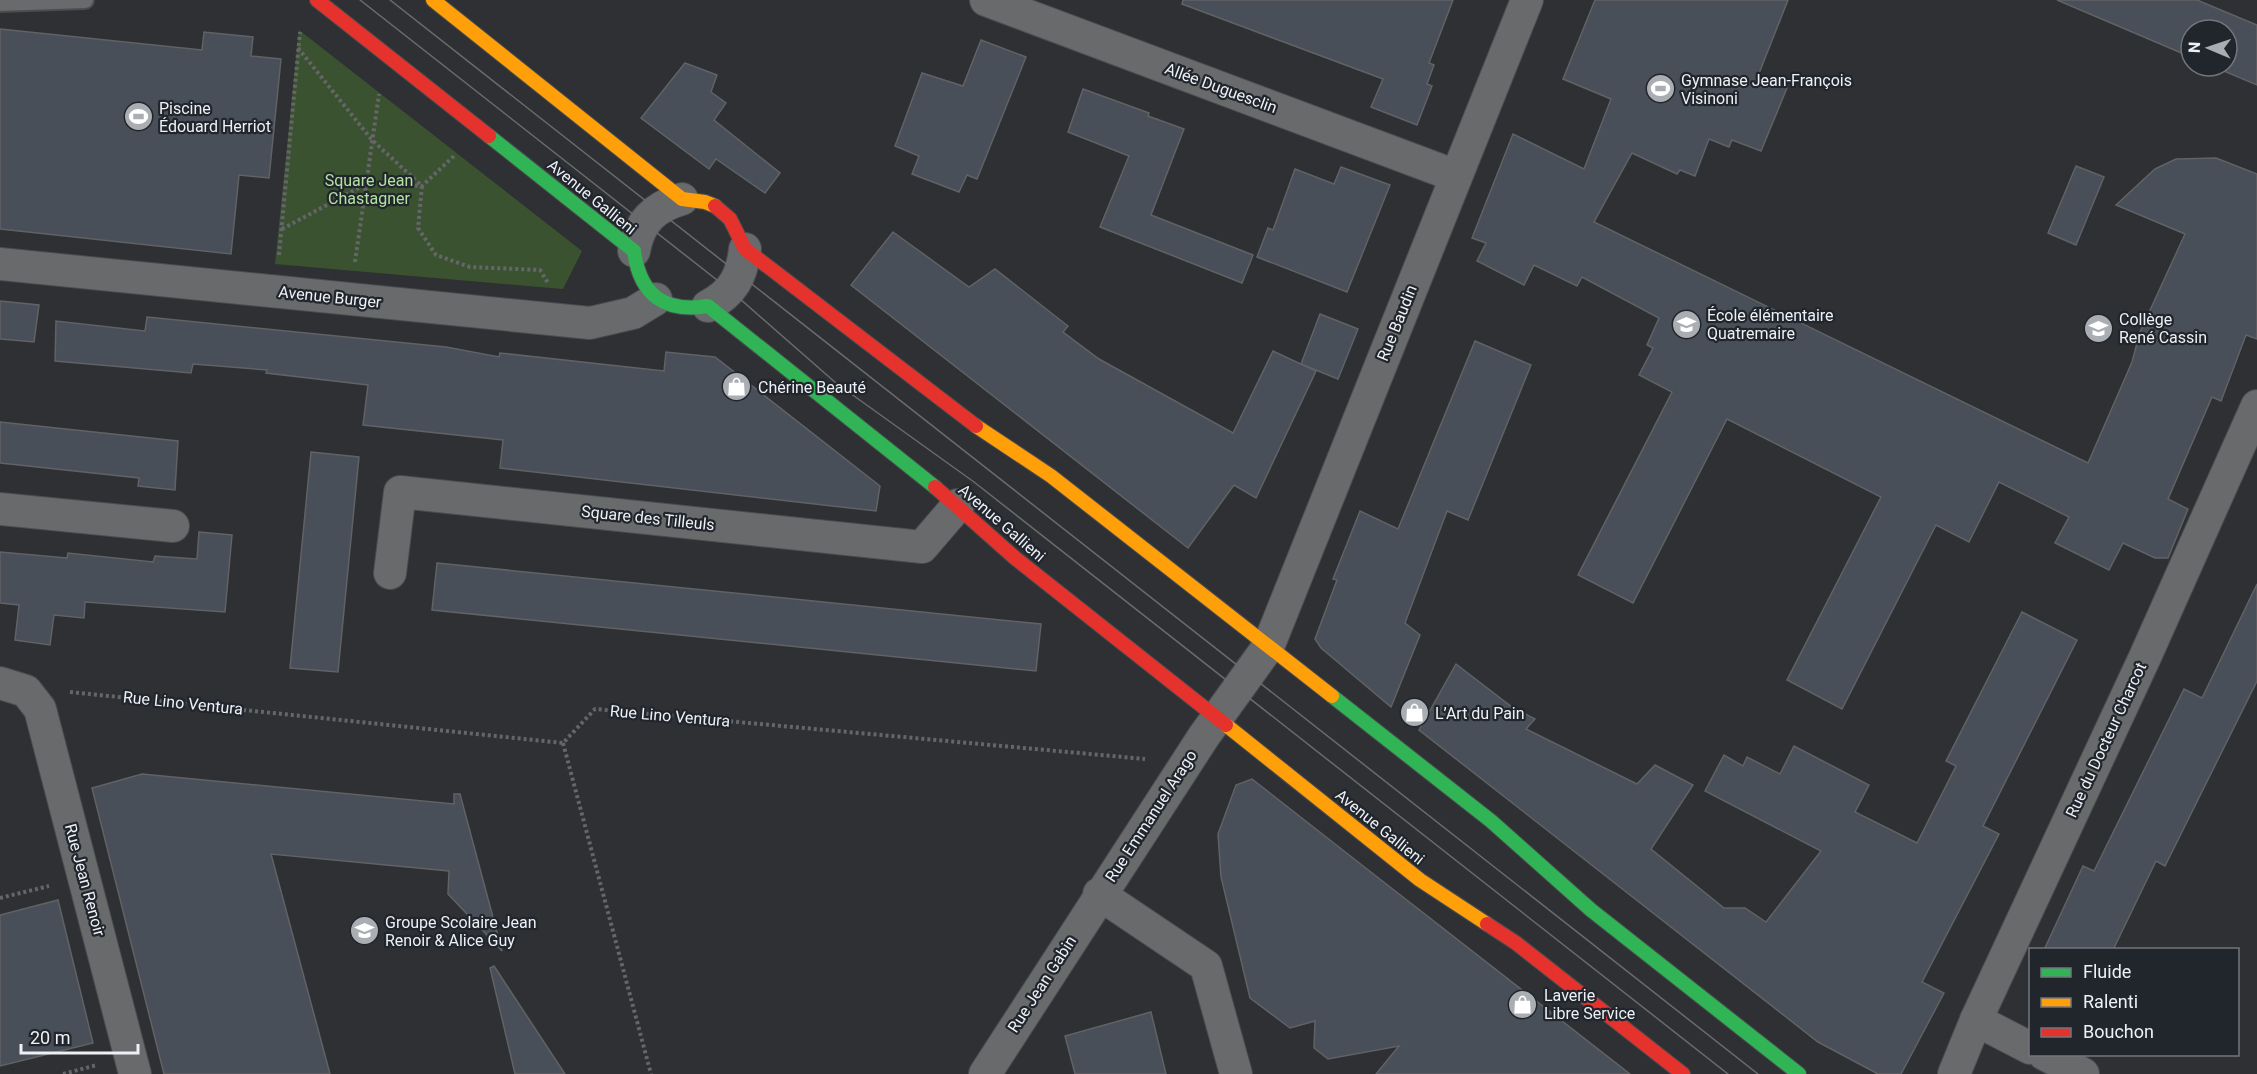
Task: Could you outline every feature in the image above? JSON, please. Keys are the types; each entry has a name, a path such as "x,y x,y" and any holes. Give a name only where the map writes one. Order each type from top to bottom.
{"street":[{"name":"Avenue Gallieni","path":"318,0 634,251 640,279 656,299"},
{"path":"433,0 682,199"},
{"name":"Allée Duguesclin","path":"986,0 1456,176"},
{"name":"Rue Baudin","path":"1217,718 1268,647 1527,0"},
{"path":"634,251 643,223 656,209 682,199 704,200 724,211 740,232 745,249 740,277 731,291 708,306 693,310 678,309 656,299"},
{"path":"745,249 992,437 1051,476 1491,821 1591,910 1799,1074"},
{"name":"Avenue Burger","path":"0,264 590,323 633,313 656,299"},
{"name":"Avenue Gallieni","path":"708,306 958,505 1015,558 1420,880 1516,943 1683,1074"},
{"name":"Rue du Docteur Charcot","path":"1954,1074 1976,1020 2145,657 2257,408"},
{"name":"Square des Tilleuls","path":"390,573 400,492 922,547 958,505"},
{"path":"0,509 173,526"},
{"name":"Rue Jean Renoir","path":"13,687 40,709 135,1074"},
{"name":"Rue Emmanuel Arago","path":"1217,718 1099,894 1206,966 1236,1074"},
{"name":"Rue Jean Gabin","path":"985,1074 1099,894"},
{"path":"1976,1020 2029,1047"},
{"path":"2048,1056 2083,1074"}],"lane":[{"path":"0,3 85,0"}],"path":[{"path":"275,291 300,29"},
{"path":"298,48 372,140 422,186"},
{"path":"350,299 384,53"},
{"path":"482,130 422,186 418,228 436,255 470,267 540,270 573,321"},
{"path":"281,229 366,184 422,186"},
{"name":"Rue Lino Ventura","path":"63,691 563,743 595,710 1149,759"},
{"path":"563,743 651,1074"},
{"path":"0,898 84,876"}],"green space":[{"name":"Square Jean Chastagner","path":"299,30 582,251 563,289 275,264"}],"building":[{"path":"1183,0 1453,0 1429,63 1434,65 1427,84 1432,86 1417,125 1371,107 1383,79 1182,4"},
{"path":"1595,0 1788,0 1758,76 1787,88 1761,151 1732,140 1729,147 1709,139 1695,176 1680,170 1677,174 1632,153 1594,222 2088,463 2132,362 2140,332 2185,234 2116,205 2155,169 2176,159 2216,158 2257,174 2257,339 2246,335 2221,401 2212,397 2168,499 2188,509 2168,558 2155,558 2123,543 2109,570 2055,543 2069,517 1999,482 1969,542 1936,525 1842,709 1787,680 1881,497 1727,419 1633,603 1578,575 1672,392 1639,375 1653,348 1647,345 1659,318 1582,277 1577,286 1534,265 1524,285 1477,261 1486,243 1472,238 1513,134 1584,169 1611,99 1563,79"},
{"path":"2057,0 2197,0 2257,25 2257,85 2239,77 2239,18 2179,18 2179,52"},
{"name":"Piscine Édouard Herriot","path":"0,29 202,50 204,32 253,37 251,56 281,59 269,178 239,175 231,254 0,229"},
{"path":"981,40 1026,57 977,179 967,175 959,192 912,174 919,156 895,146 922,73 963,86"},
{"path":"685,63 717,75 711,92 726,103 714,120 780,173 765,193 716,159 709,169 641,118"},
{"path":"1083,89 1149,113 1148,116 1184,129 1151,215 1253,255 1242,283 1100,227 1129,156 1068,132"},
{"path":"2076,166 2104,177 2076,245 2048,233"},
{"path":"1341,167 1390,185 1347,292 1257,257 1268,228 1273,230 1295,169 1334,184"},
{"path":"893,232 969,287 995,269 1068,326 1063,332 1099,359 1233,433 1273,351 1316,371 1256,498 1234,485 1188,548 851,285"},
{"path":"0,301 39,305 34,342 0,339"},
{"path":"1320,314 1358,329 1338,379 1301,364"},
{"path":"147,317 446,347 499,357 500,353 664,371 666,352 715,357 880,486 876,511 500,468 503,440 363,425 368,385 266,373 267,370 193,364 191,373 55,361 56,321 145,331"},
{"path":"1475,341 1531,365 1468,520 1447,511 1405,623 1420,635 1391,707 1321,648 1315,639 1337,580 1333,579 1360,511 1398,529"},
{"path":"0,422 178,441 175,490 138,486 139,478 0,463"},
{"path":"311,452 359,457 338,672 290,668"},
{"path":"199,532 232,535 225,612 85,602 84,618 54,615 50,645 15,640 19,605 0,603 0,552 67,558 68,553 153,562 155,556 197,559"},
{"path":"437,563 1041,624 1036,671 432,610"},
{"path":"2257,584 2257,681 2165,866 2156,861 2114,948 2045,948 2083,866 2094,871 2184,689 2202,698"},
{"path":"2022,612 2077,640 1983,826 1999,834 1922,982 1944,993 1901,1074 1878,1074 1818,1042 1419,730 1456,664 1512,707 1535,719 1526,729 1637,784 1655,765 1693,785 1651,849 1724,908 1745,908 1766,922 1821,851 1705,791 1724,755 1743,766 1747,757 1780,774 1794,746 1869,785 1855,812 1917,843 1956,766 1946,761"},
{"path":"142,774 454,804 454,794 460,794 502,951 448,894 449,871 271,854 330,1074 164,1074 92,788"},
{"path":"1252,779 1630,1074 1376,1074 1399,1046 1328,1059 1314,1048 1315,1021 1290,1028 1250,998 1221,877 1218,834 1236,785"},
{"path":"58,900 93,1043 0,1066 0,915"},
{"path":"494,966 565,1074 515,1074 490,968"},
{"path":"1151,1012 1166,1074 1075,1074 1065,1036"}],"tram line":[{"path":"360,0 731,291 836,383 974,482 1728,1074"},
{"path":"390,0 1758,1074"}],"traffic: fast":[{"path":"489,136 634,251 642,279 648,290 657,298 679,307 708,306 935,487"},
{"path":"1332,696 1491,821 1591,910 1799,1074"}],"traffic: slow":[{"path":"433,0 682,199 705,202 715,206"},
{"path":"976,426 1051,476 1332,696"},
{"path":"1226,725 1420,880 1487,924"}],"traffic: jam":[{"path":"317,0 489,136"},
{"path":"715,206 730,219 745,249 976,426"},
{"path":"935,487 1015,558 1226,725"},
{"path":"1487,924 1516,943 1683,1074"}],"place":[{"name":"Gymnase Jean-François Visinoni","path":"1660,89"},
{"name":"Piscine Édouard Herriot","path":"138,117"},
{"name":"École élémentaire Quatremaire","path":"1686,324"},
{"name":"Collège René Cassin","path":"2098,328"},
{"name":"Chérine Beauté","path":"737,387"},
{"name":"L’Art du Pain","path":"1414,713"},
{"name":"Groupe Scolaire Jean Renoir & Alice Guy","path":"364,931"},
{"name":"Laverie Libre Service","path":"1523,1004"}]}
